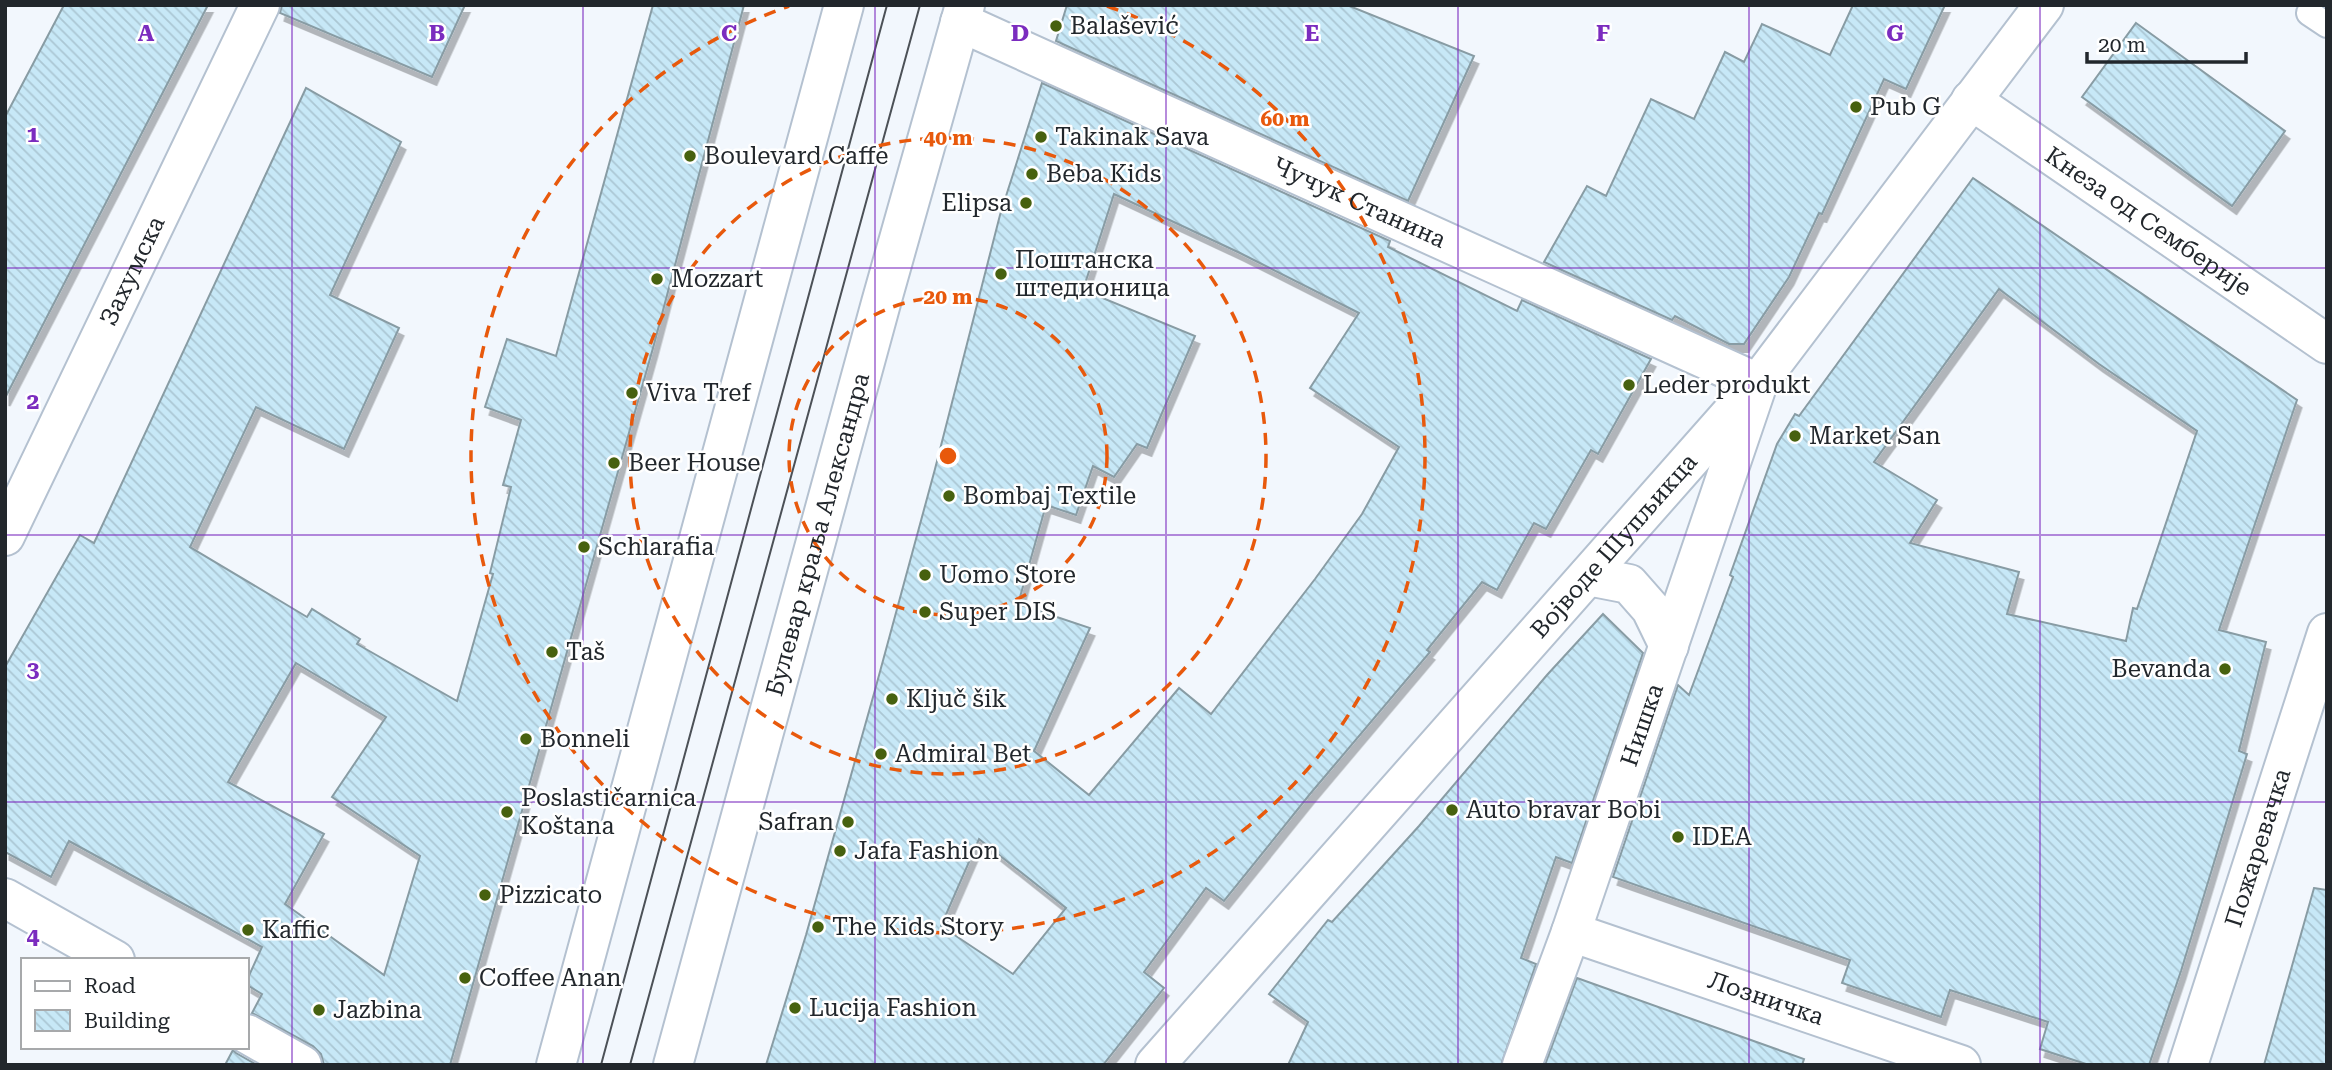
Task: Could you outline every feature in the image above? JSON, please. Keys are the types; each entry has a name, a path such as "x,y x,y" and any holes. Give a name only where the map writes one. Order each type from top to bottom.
{"street":[{"name":"Захумска","path":"5,536 260,5"},
{"path":"556,1065 844,5"},
{"name":"Војводе Шупљикца","path":"1155,1065 1758,383 2045,5"},
{"name":"Чучук Станина","path":"963,14 1758,383"},
{"name":"Булевар краља Александра","path":"673,1065 881,303 963,14"},
{"name":"Кнеза од Семберије","path":"1971,100 2327,344"},
{"name":"Нишка","path":"1522,1065 1571,932 1758,383"},
{"path":"1588,576 1629,584 1651,609 1669,646"},
{"name":"Пожаревачка","path":"2188,1065 2327,633"},
{"path":"5,898 111,958"},
{"name":"Лозничка","path":"1571,932 1961,1065"},
{"path":"248,1035 302,1065"}],"building":[{"path":"64,5 208,5 5,398 5,117"},
{"path":"282,5 465,5 432,77 280,13"},
{"path":"653,5 744,5 653,348 450,1065 324,1065 321,1054 313,1046 252,1013 262,994 248,986 248,978 262,947 69,841 51,877 5,852 5,667 80,535 94,543 306,88 401,142 330,295 399,328 344,449 256,407 190,547 307,617 312,609 360,639 357,644 457,701 493,574 490,573 511,487 503,485 521,420 485,407 507,339 556,356","holes":["296,663 386,717 332,797 420,856 384,975 285,904 324,834 228,782"]},
{"path":"1067,5 1347,5 1474,56 1408,201 1056,41"},
{"path":"1853,5 1945,5 1906,89 1884,79 1822,214 1819,213 1789,277 1744,344 1729,344 1675,316 1672,320 1544,262 1587,186 1606,196 1651,99 1694,119 1725,52 1744,62 1762,24 1830,55"},
{"path":"2136,23 2285,131 2232,206 2082,97"},
{"path":"1042,83 1390,241 1388,247 1517,311 1522,300 1651,359 1598,454 1591,450 1546,529 1534,523 1497,590 1482,582 1427,650 1430,652 1224,901 1206,888 1144,972 1164,988 1103,1065 766,1065 806,935 875,690 1000,215","holes":["1114,194 1359,313 1310,388 1399,447 1362,514 1211,714 1179,688 1089,795 1034,751 1090,628 1018,604 1046,505 1076,515 1093,466 1114,477 1137,444 1147,448 1195,336 1083,290","979,839 1066,908 1013,974 941,926"]},
{"path":"1973,178 2297,400 2219,630 2266,642 2239,751 2247,754 2181,971 2149,1065 2089,1065 2040,1049 2048,1022 1950,990 1941,1017 1842,983 1850,960 1613,877 1678,685 1689,695 1733,577 1730,575 1777,444 1795,414 1799,416","holes":["1999,289 2099,364 2197,431 2137,609 2133,608 2126,641 2007,614 2019,572 1910,543 1937,500 1874,462"]},
{"path":"1603,614 1643,653 1572,863 1556,857 1521,958 1536,964 1501,1065 1288,1065 1308,1022 1269,994 1328,920 1332,922 1419,826 1547,675"},
{"path":"2314,888 2327,890 2327,1065 2264,1065"},
{"path":"1577,978 1804,1059 1802,1065 1545,1065"},
{"path":"233,1050 236,1053 257,1065 225,1065"}],"tram line":[{"path":"601,1065 887,5"},
{"path":"630,1065 920,5"}],"place":[{"name":"Balašević","path":"1056,26"},
{"name":"Pub G","path":"1856,107"},
{"name":"Takinak Sava","path":"1041,137"},
{"name":"Boulevard Caffe","path":"690,156"},
{"name":"Beba Kids","path":"1032,174"},
{"name":"Elipsa","path":"1026,203"},
{"name":"Поштанска штедионица","path":"1001,274"},
{"name":"Mozzart","path":"657,279"},
{"name":"Leder produkt","path":"1629,385"},
{"name":"Viva Tref","path":"632,393"},
{"name":"Market San","path":"1795,436"},
{"name":"Beer House","path":"614,463"},
{"name":"Bombaj Textile","path":"949,496"},
{"name":"Schlarafia","path":"584,547"},
{"name":"Uomo Store","path":"925,575"},
{"name":"Super DIS","path":"925,612"},
{"name":"Taš","path":"552,652"},
{"name":"Bevanda","path":"2225,669"},
{"name":"Ključ šik","path":"892,699"},
{"name":"Bonneli","path":"526,739"},
{"name":"Admiral Bet","path":"881,754"},
{"name":"Auto bravar Bobi","path":"1452,810"},
{"name":"Poslastičarnica Koštana","path":"507,812"},
{"name":"Safran","path":"848,822"},
{"name":"IDEA","path":"1678,837"},
{"name":"Jafa Fashion","path":"840,851"},
{"name":"Pizzicato","path":"485,895"},
{"name":"The Kids Story","path":"818,927"},
{"name":"Kaffic","path":"248,930"},
{"name":"Coffee Anan","path":"465,978"},
{"name":"Lucija Fashion","path":"795,1008"},
{"name":"Jazbina","path":"319,1010"}]}
